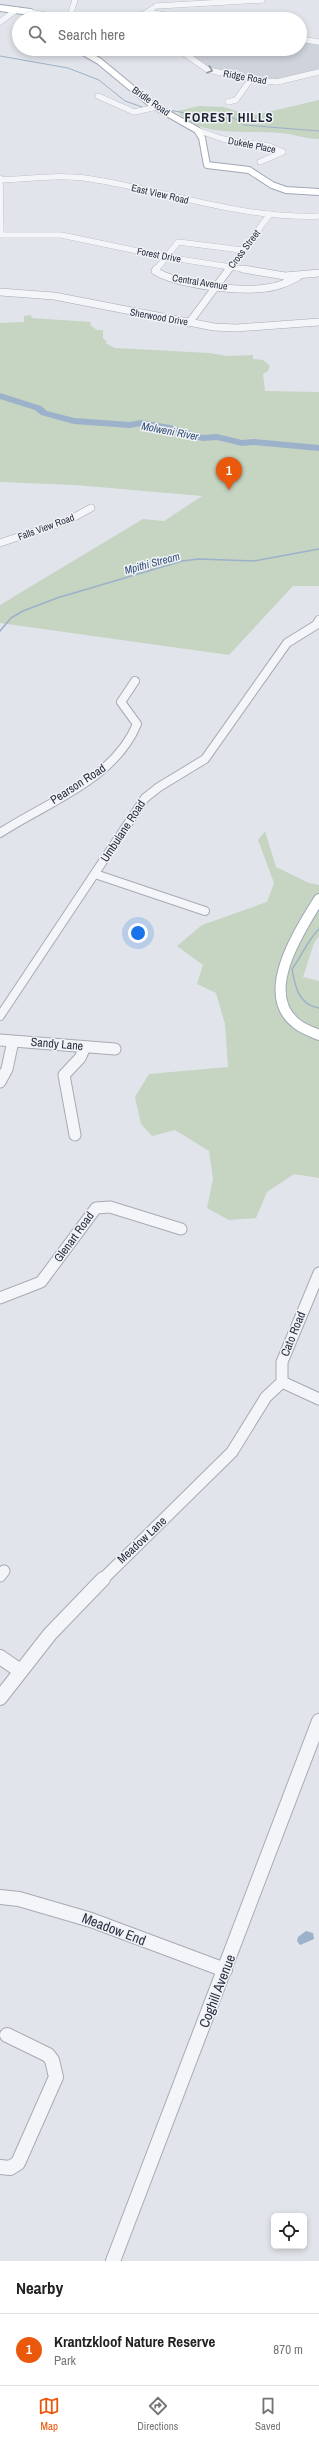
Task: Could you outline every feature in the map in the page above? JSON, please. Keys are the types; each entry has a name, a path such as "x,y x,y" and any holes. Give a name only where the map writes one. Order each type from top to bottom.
{"main road":[{"path":"0,8 20,12"},
{"name":"Bridle Road","path":"90,56 99,61 157,107 197,130"},
{"path":"197,130 202,138 207,165 249,170 272,185 286,190 319,192"},
{"path":"319,899 284,964 278,987 283,1006 293,1022 308,1032 319,1035"}],"street":[{"path":"71,12 75,0"},
{"path":"156,6 157,0"},
{"path":"148,12 156,6 262,0"},
{"path":"0,22 12,13"},
{"path":"307,40 319,42"},
{"name":"Ridge Road","path":"188,56 208,70 251,79 277,82 319,72"},
{"path":"228,102 236,100 251,79"},
{"path":"98,96 134,112 157,107"},
{"name":"Dukele Place","path":"197,130 206,131 224,140 260,145 283,152 260,162"},
{"name":"East View Road","path":"0,179 87,178 205,204 270,214 319,216"},
{"path":"0,179 0,234"},
{"name":"Cross Street","path":"189,323 270,214"},
{"name":"Forest Drive","path":"0,234 61,235 166,257 230,268 298,277 319,273"},
{"name":"Central Avenue","path":"242,250 182,241 174,244 166,257 156,267 156,273 159,275 217,285 261,291 284,286 298,277"},
{"name":"Sherwood Drive","path":"0,292 54,296 214,327 236,328 319,322"},
{"name":"Falls View Road","path":"0,543 69,520 91,508"},
{"name":"Umbulane Road","path":"0,1016 145,798 154,789 191,769 205,759 287,644 316,625 319,620"},
{"name":"Pearson Road","path":"0,833 96,775 122,752 134,736 137,724 121,702 135,681"},
{"path":"95,874 205,911"},
{"name":"Sandy Lane","path":"0,1040 115,1048"},
{"path":"0,1082 8,1069 13,1041"},
{"path":"75,1136 64,1075 80,1058 85,1047"},
{"name":"Glenart Road","path":"0,1298 41,1282 63,1251 80,1231 91,1212 96,1208 110,1207 180,1229"},
{"name":"Cato Road","path":"282,1382 282,1362 319,1273"},
{"path":"282,1382 319,1399"},
{"name":"Meadow Lane","path":"0,1698 19,1670 84,1596 181,1504 233,1451 267,1395 282,1382"},
{"path":"0,1657 19,1670"},
{"name":"Coghill Avenue","path":"113,2261 319,1721"},
{"name":"Meadow End","path":"0,1897 19,1898 91,1920 225,1970"},
{"path":"0,2167 10,2168 18,2163 56,2077 52,2060 48,2055 7,2035"}],"shaded area":[{"path":"307,42 319,44 319,69 273,81 209,69 193,56 307,56"}],"green space":[{"path":"319,100 319,139 280,133 210,129 186,120 178,111 199,106 224,107 251,116"},
{"path":"31,315 32,318 91,322 90,325 97,330 103,330 103,338 107,342 105,343 115,348 209,353 227,356 253,355 253,359 263,360 270,366 268,371 263,374 265,391 319,392 319,586 293,586 229,655 0,623 0,605 143,519 164,521 202,496 75,485 0,482 0,323 24,322 24,316"},
{"path":"265,831 276,867 309,883 319,885 319,936 314,943 303,977 319,981 319,1178 294,1174 267,1192 256,1218 229,1220 207,1208 213,1179 209,1151 175,1130 152,1136 141,1124 135,1097 149,1074 228,1067 225,1024 216,993 197,984 203,965 177,946 202,925 267,902 274,883 258,840"}],"water":[{"path":"306,1931 313,1933 314,1939 300,1945 297,1941 298,1937"}],"waterway":[{"path":"0,56 68,68 99,80 125,101 145,108"},
{"path":"168,110 221,119 234,118 244,125 319,131"},
{"name":"Molweni River","path":"0,396 38,408 44,413 74,421 130,425 141,423 170,428 202,438 217,437 242,443 253,442 319,448"},
{"name":"Mpithi Stream","path":"0,631 11,618 23,611 57,598 182,561 199,559 254,561 319,549"},
{"path":"319,929 312,937 292,969 295,982 302,999 312,1006 319,1008"}],"place":[{"name":"Krantzkloof Nature Reserve","path":"229,490"}],"district":[{"name":"FOREST HILLS","path":"229,117"}]}
